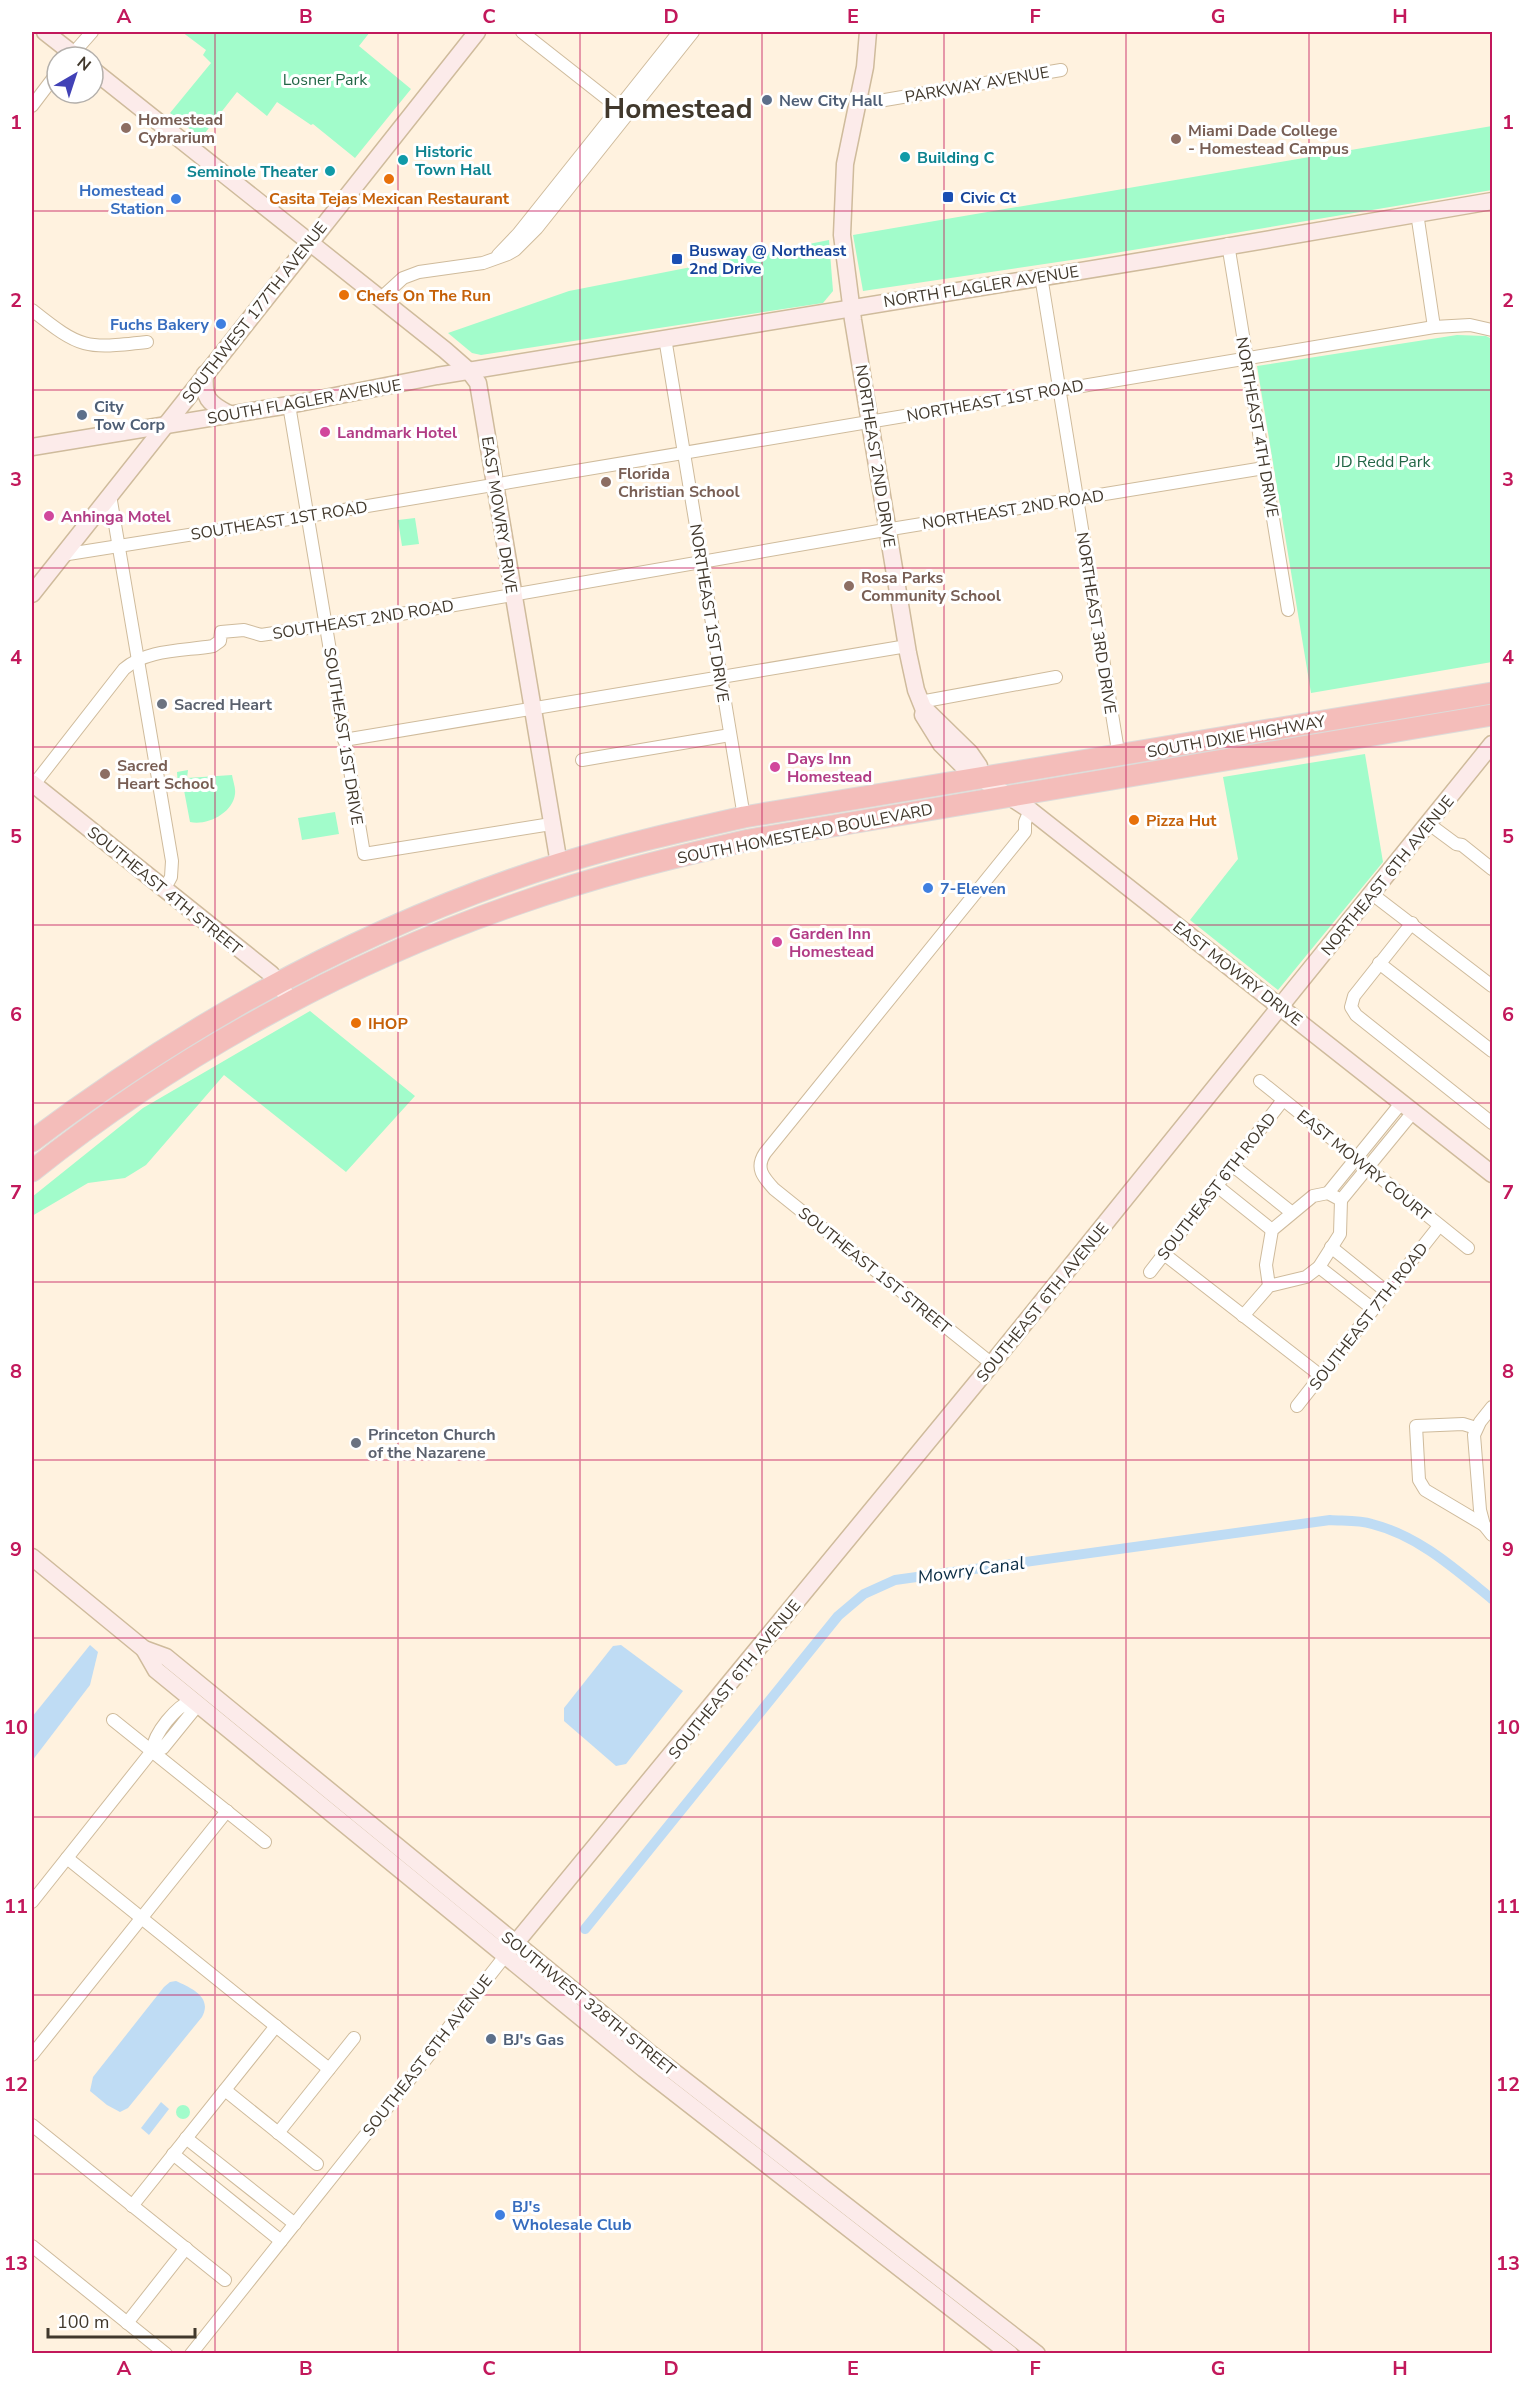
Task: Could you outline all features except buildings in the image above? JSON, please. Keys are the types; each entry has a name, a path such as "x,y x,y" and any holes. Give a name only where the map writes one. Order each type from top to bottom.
{"highway":[{"name":"SOUTH DIXIE HIGHWAY","path":"980,778 1119,757 1492,693"},
{"name":"SOUTH DIXIE HIGHWAY","path":"1008,795 1492,715"},
{"name":"SOUTH HOMESTEAD BOULEVARD","path":"32,1141 144,1061 278,982 416,917 559,864 678,832 836,800 980,778"},
{"name":"SOUTH HOMESTEAD BOULEVARD","path":"34,1166 164,1077 237,1033 291,1003 390,954 461,925 575,885 748,840 1008,795"},
{"path":"575,885 576,877 584,872 662,850 678,832"},
{"path":"461,925 477,908 548,881 554,876 559,864"}],"street":[{"path":"45,32 60,45"},
{"path":"82,45 92,32"},
{"name":"SOUTHWEST 177TH AVENUE","path":"32,594 477,32"},
{"path":"522,32 623,111"},
{"path":"623,111 679,32"},
{"path":"380,299 403,278 419,272 468,266 495,258 693,32"},
{"name":"NORTHEAST 2ND DRIVE","path":"868,32 864,67 847,148 841,216 851,307 907,646 922,706"},
{"name":"PARKWAY AVENUE","path":"857,102 873,102 1061,70"},
{"name":"EAST MOWRY DRIVE","path":"105,80 469,371 480,388 559,864"},
{"path":"32,106 45,89"},
{"name":"NORTH FLAGLER AVENUE","path":"469,371 1160,258 1228,244 1492,201"},
{"path":"1417,213 1434,327"},
{"name":"NORTHEAST 4TH DRIVE","path":"1228,244 1288,610"},
{"name":"NORTHEAST 3RD DRIVE","path":"1041,276 1119,757"},
{"path":"32,310 57,330 82,345 103,347 147,342"},
{"name":"NORTHEAST 1ST ROAD","path":"495,483 1434,327 1462,324 1486,328 1492,320"},
{"name":"NORTHEAST 1ST DRIVE","path":"665,339 744,817"},
{"name":"SOUTH FLAGLER AVENUE","path":"32,447 289,405 469,371"},
{"path":"205,374 204,388 207,399 229,414"},
{"name":"SOUTHEAST 1ST DRIVE","path":"289,405 364,854 551,824"},
{"name":"NORTHEAST 2ND ROAD","path":"513,595 1264,468"},
{"name":"SOUTHEAST 1ST ROAD","path":"62,555 308,516 495,483"},
{"path":"110,495 140,659 172,861 171,877 164,890"},
{"name":"SOUTHEAST 2ND ROAD","path":"32,785 124,669 140,659 213,646 220,641 221,632 244,630 261,635 513,595"},
{"path":"344,740 907,646"},
{"path":"980,778 979,766 970,753 922,706 938,698 1056,677"},
{"path":"582,760 730,735"},
{"name":"NORTHEAST 6TH AVENUE","path":"1281,1006 1492,744"},
{"name":"EAST MOWRY DRIVE","path":"980,778 1030,810 1492,1174"},
{"name":"SOUTHEAST 4TH STREET","path":"32,785 278,982 291,1003"},
{"path":"1030,810 1025,822 1025,832 1048,824"},
{"path":"1432,821 1460,839 1462,845 1492,869"},
{"name":"SOUTHEAST 1ST STREET","path":"992,1364 774,1189 761,1173 760,1162 1025,832"},
{"path":"1372,894 1492,986"},
{"path":"1412,923 1350,1004 1354,1013 1492,1123"},
{"path":"1380,963 1492,1051"},
{"name":"SOUTHEAST 6TH AVENUE","path":"191,2354 510,1949 992,1364 1281,1006"},
{"name":"EAST MOWRY COURT","path":"1260,1081 1468,1248"},
{"name":"SOUTHEAST 6TH ROAD","path":"1150,1272 1283,1100"},
{"path":"1269,1286 1266,1265 1272,1230 1313,1196 1329,1193 1408,1107"},
{"path":"1243,1316 1269,1286 1306,1276 1318,1267 1340,1234 1341,1200 1367,1169 1408,1107"},
{"path":"1233,1165 1291,1212"},
{"path":"1217,1185 1272,1230"},
{"path":"1329,1193 1341,1200"},
{"name":"SOUTHEAST 7TH ROAD","path":"1297,1406 1439,1226"},
{"path":"1331,1247 1387,1292"},
{"path":"1164,1254 1321,1376"},
{"path":"1318,1267 1373,1309"},
{"path":"1488,1530 1480,1510 1474,1436 1476,1428 1492,1407"},
{"path":"1476,1428 1463,1425 1416,1426 1419,1480 1425,1490 1488,1530"},
{"name":"SOUTHWEST 328TH STREET","path":"32,1557 144,1649 166,1657 510,1949 645,2069 1010,2354"},
{"name":"SOUTHWEST 328TH STREET","path":"144,1649 156,1670 193,1700 510,1949 651,2054 1037,2354"},
{"path":"32,1902 152,1751 163,1748 166,1734 193,1711 193,1700"},
{"path":"113,1720 265,1842"},
{"path":"32,2055 227,1811"},
{"path":"67,1858 329,2069"},
{"path":"132,2206 276,2026"},
{"path":"278,2133 354,2038"},
{"path":"225,2090 317,2164"},
{"path":"32,2125 225,2280"},
{"path":"186,2138 295,2224"},
{"path":"173,2154 281,2241"},
{"path":"196,2172 208,2156"},
{"path":"32,2246 166,2354"},
{"path":"127,2322 186,2248"}],"green space":[{"name":"Losner Park","path":"182,32 370,32 359,46 411,89 355,158 313,124 311,125 277,102 267,116 237,92 201,138 170,113 211,63 203,55 206,50"},
{"path":"1492,126 1492,190 1085,258 863,291 853,235"},
{"path":"829,240 833,291 823,303 481,355 472,353 448,333 569,291"},
{"name":"JD Redd Park","path":"1457,335 1486,336 1492,339 1492,662 1311,693 1257,366"},
{"path":"415,518 419,544 402,546 398,520"},
{"path":"1365,754 1383,862 1278,990 1190,920 1238,859 1223,777"},
{"path":"188,770 187,778 232,775 235,794 230,807 211,820 190,822 183,785 178,788 177,772"},
{"path":"335,812 339,834 302,840 298,818"},
{"path":"310,1011 415,1096 346,1172 224,1075 146,1165 125,1178 88,1183 32,1216 32,1197 143,1108"},
{"path":"183,2105 188,2107 190,2112 188,2117 183,2119 178,2117 176,2112 178,2107"}],"water":[{"path":"90,1645 98,1652 90,1685 32,1761 32,1717"},
{"path":"621,1645 683,1691 626,1764 616,1766 564,1721 564,1708 613,1646"},
{"path":"176,1981 199,1994 205,2004 205,2010 202,2017 128,2108 120,2112 90,2091 93,2077 164,1987"},
{"path":"161,2102 169,2109 149,2135 141,2128"}],"waterway":[{"name":"Mowry Canal","path":"585,1929 838,1616 864,1594 895,1580 1330,1520 1356,1521 1389,1529 1436,1555 1492,1599"}],"place":[{"name":"New City Hall","path":"767,100"},
{"name":"Homestead Cybrarium","path":"126,128"},
{"name":"Miami Dade College - Homestead Campus","path":"1176,139"},
{"name":"Building C","path":"905,157"},
{"name":"Historic Town Hall","path":"403,160"},
{"name":"Seminole Theater","path":"330,171"},
{"name":"Casita Tejas Mexican Restaurant","path":"389,179"},
{"name":"Civic Ct","path":"948,197"},
{"name":"Homestead Station","path":"176,199"},
{"name":"Busway @ Northeast 2nd Drive","path":"677,259"},
{"name":"Chefs On The Run","path":"344,295"},
{"name":"Fuchs Bakery","path":"221,324"},
{"name":"City Tow Corp","path":"82,415"},
{"name":"Landmark Hotel","path":"325,432"},
{"name":"Florida Christian School","path":"606,482"},
{"name":"Anhinga Motel","path":"49,516"},
{"name":"Rosa Parks Community School","path":"849,586"},
{"name":"Sacred Heart","path":"162,704"},
{"name":"Days Inn Homestead","path":"775,767"},
{"name":"Sacred Heart School","path":"105,774"},
{"name":"Pizza Hut","path":"1134,820"},
{"name":"7-Eleven","path":"928,888"},
{"name":"Garden Inn Homestead","path":"777,942"},
{"name":"IHOP","path":"356,1023"},
{"name":"Princeton Church of the Nazarene","path":"356,1443"},
{"name":"BJ's Gas","path":"491,2039"},
{"name":"BJ's Wholesale Club","path":"500,2215"}],"district":[{"name":"Homestead","path":"678,108"}]}
